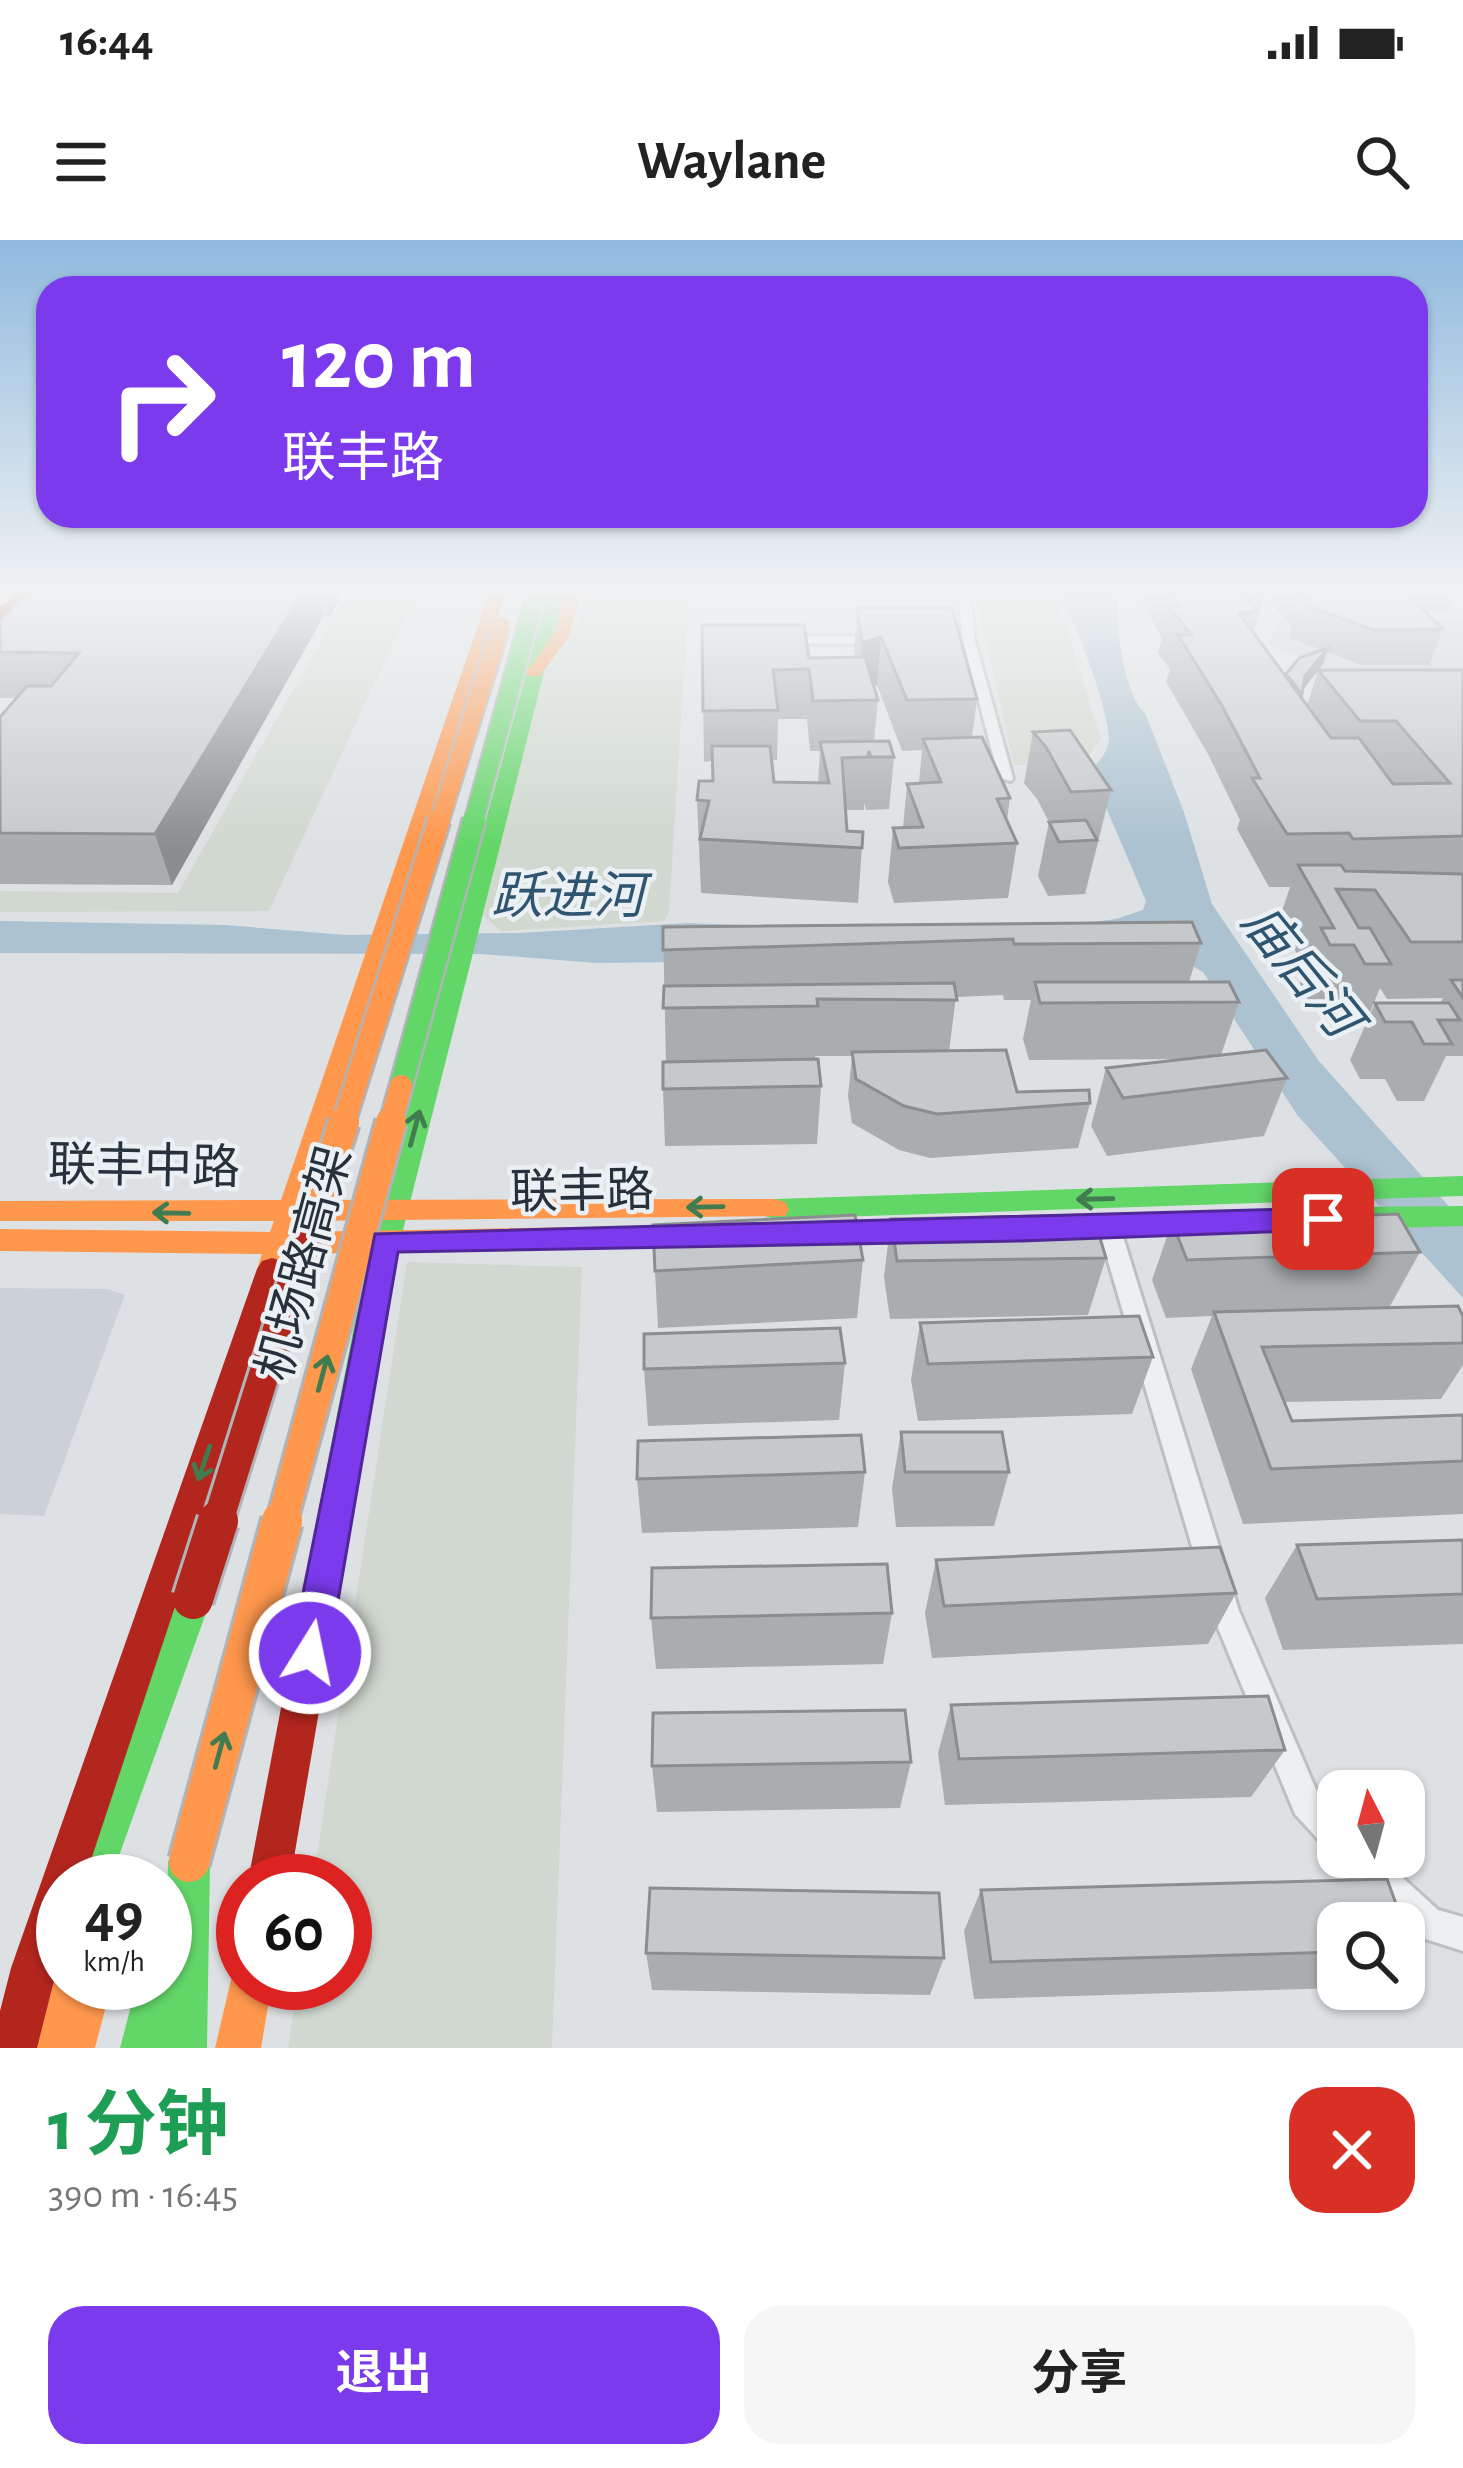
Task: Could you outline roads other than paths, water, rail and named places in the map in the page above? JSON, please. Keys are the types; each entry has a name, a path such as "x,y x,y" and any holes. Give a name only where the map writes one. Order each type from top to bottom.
{"main road":[{"path":"14,2048 33,1968 469,677"},
{"name":"机场路高架","path":"124,1854 194,1599 485,677"},
{"name":"机场路高架","path":"191,1854 513,677"},
{"path":"274,1854 385,1242 533,677"},
{"name":"联丰路","path":"288,1215 1254,1196 1463,1186"},
{"name":"联丰中路","path":"0,1211 288,1215"},
{"path":"1021,1231 1463,1216"},
{"name":"联丰路","path":"278,1243 950,1232"},
{"name":"联丰中路","path":"0,1240 278,1243"},
{"path":"98,1854 194,1599"},
{"path":"26,2048 40,2010"},
{"path":"72,2048 83,2010"},
{"path":"143,2048 152,2010"},
{"path":"184,2048 185,2010"},
{"path":"238,2048 245,2010"}],"street":[{"path":"979,677 1006,778"},
{"path":"1109,1227 1225,1610 1306,1803 1317,1815"},
{"path":"1379,1878 1428,1924 1463,1934"}],"water":[{"path":"1094,677 1127,677 1184,812 1212,904 1318,1060 1463,1222 1463,1298 1298,1116 1203,972 1194,967 931,959 596,963 481,954 0,953 0,921 225,925 345,935 520,933 688,923 842,929 1057,927 1116,919 1143,910 1146,901 1090,770 1109,738"}],"water label":[{"name":"跃进河","path":"568,897"},
{"name":"庙后河","path":"1300,971"}]}
